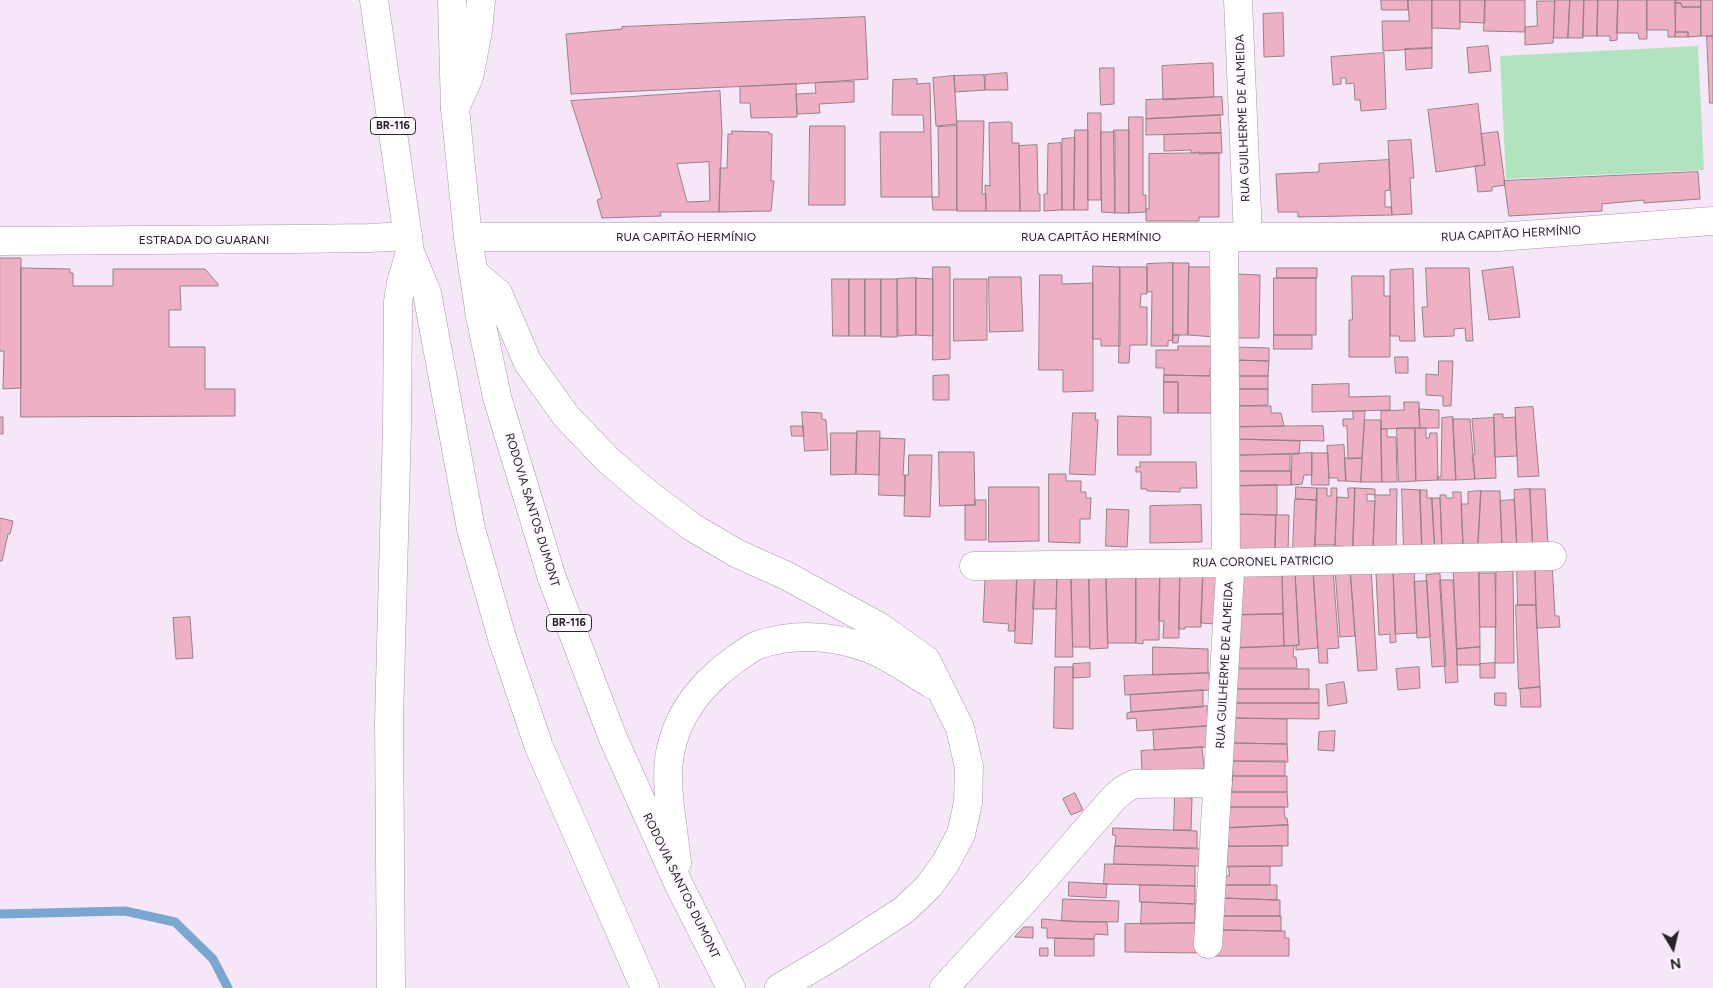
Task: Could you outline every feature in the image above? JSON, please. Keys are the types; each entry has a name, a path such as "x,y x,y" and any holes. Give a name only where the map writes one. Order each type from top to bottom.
{"main road":[{"name":"BR-116","path":"374,0 409,244 427,293 470,529 502,638 540,747 645,988"},
{"name":"RODOVIA SANTOS DUMONT","path":"452,0 455,108 468,237 480,316 498,397 552,578 613,738 679,885 731,988"},
{"path":"455,108 469,77 478,31 481,0"},
{"name":"RUA GUILHERME DE ALMEIDA","path":"1208,944 1230,574 1226,563 1236,237 1238,0"},
{"name":"RUA CAPITÃO HERMÍNIO","path":"468,237 1498,237 1713,220"},
{"name":"ESTRADA DO GUARANI","path":"0,241 369,238 409,244"},
{"path":"391,988 389,721 397,426 398,302 409,244"},
{"path":"473,272 498,293 528,363 566,416 608,460 648,494 692,526 736,553 787,576 880,627 926,660 960,728 970,767 968,803 961,834 929,886 904,910 779,988"},
{"name":"RUA CORONEL PATRICIO","path":"974,566 1552,556"},
{"path":"679,885 668,774 670,752 678,727 688,706 703,686 722,670 757,646 792,637 824,637 868,648 895,662 940,690"},
{"path":"944,988 1009,918 1113,798 1123,790 1134,784 1218,784"}],"green space":[{"path":"1698,46 1704,170 1506,179 1500,56"}],"building":[{"path":"1381,0 1408,0 1408,10 1382,10"},
{"path":"1408,0 1432,0 1432,48 1383,51 1382,21 1409,21"},
{"path":"1432,0 1460,0 1460,29 1432,28"},
{"path":"1460,0 1485,0 1485,23 1460,22"},
{"path":"1485,0 1525,0 1525,32 1484,31"},
{"path":"1555,0 1570,0 1568,38 1554,38"},
{"path":"1570,0 1584,0 1583,38 1568,38"},
{"path":"1584,0 1598,0 1597,36 1583,36"},
{"path":"1598,0 1618,0 1617,40 1610,41 1610,36 1597,36"},
{"path":"1618,0 1647,0 1647,39 1639,39 1638,33 1617,33"},
{"path":"1647,0 1676,0 1675,37 1668,37 1668,30 1647,30"},
{"path":"1676,0 1701,0 1701,7 1682,7 1681,3 1675,3"},
{"path":"1701,0 1713,0 1713,36 1701,36"},
{"path":"1537,1 1555,1 1553,43 1525,45 1525,27 1537,26"},
{"path":"1675,3 1681,3 1682,7 1701,7 1701,36 1688,37 1688,32 1676,32"},
{"path":"1283,13 1284,56 1264,57 1263,14"},
{"path":"865,17 868,79 571,94 566,34 622,29 622,27"},
{"path":"1676,32 1688,32 1688,37 1675,37"},
{"path":"1707,36 1713,36 1713,103 1710,103"},
{"path":"1488,46 1491,71 1469,73 1467,48"},
{"path":"1432,48 1432,68 1406,70 1405,49"},
{"path":"1384,53 1386,109 1361,111 1360,100 1355,100 1354,83 1346,84 1346,78 1341,78 1341,84 1333,85 1331,57"},
{"path":"1213,63 1214,97 1163,100 1162,66"},
{"path":"1100,68 1114,68 1114,104 1101,105"},
{"path":"1007,73 1008,90 985,90 985,75"},
{"path":"984,75 985,90 955,92 954,76"},
{"path":"954,76 957,124 936,126 933,78"},
{"path":"917,79 917,84 930,83 932,197 881,197 880,132 924,132 923,115 892,115 893,80"},
{"path":"854,82 854,102 819,104 820,113 797,114 796,94 816,93 815,83"},
{"path":"796,84 797,117 751,118 750,103 740,103 740,87"},
{"path":"720,91 722,132 719,212 660,212 661,216 602,218 597,200 602,198 571,101","holes":["709,162 710,201 687,202 677,164"]},
{"path":"1222,97 1223,115 1146,119 1146,100"},
{"path":"1478,104 1485,165 1436,172 1428,110"},
{"path":"1088,113 1101,113 1101,200 1088,200"},
{"path":"1220,115 1221,133 1146,135 1146,119"},
{"path":"1129,117 1143,117 1143,195 1146,195 1146,212 1129,213"},
{"path":"957,121 984,121 982,194 986,194 986,211 957,211"},
{"path":"989,123 1012,123 1012,143 1019,143 1020,211 986,211 985,185 990,186"},
{"path":"810,126 845,126 845,205 809,205"},
{"path":"957,126 957,210 933,210 932,197 939,197 938,127"},
{"path":"1075,130 1088,130 1088,210 1074,210"},
{"path":"1114,130 1129,130 1129,213 1115,213"},
{"path":"732,131 769,132 769,134 772,134 771,181 774,181 771,211 719,212 720,168 727,168 728,134 732,134"},
{"path":"1101,132 1115,132 1115,213 1102,212"},
{"path":"1498,132 1505,185 1492,187 1492,191 1478,192 1475,166 1485,165 1481,134"},
{"path":"1221,133 1222,153 1199,154 1200,152 1191,153 1191,150 1164,151 1164,135"},
{"path":"1075,138 1074,210 1062,210 1062,139"},
{"path":"1411,140 1414,178 1410,178 1412,214 1392,215 1388,141"},
{"path":"1061,143 1062,210 1044,211 1044,194 1047,194 1048,144"},
{"path":"1037,145 1040,211 1020,211 1019,146"},
{"path":"1219,153 1219,217 1199,217 1199,221 1146,221 1146,209 1149,209 1149,154"},
{"path":"1389,160 1390,190 1385,191 1385,207 1391,207 1392,215 1298,217 1298,212 1278,212 1276,174 1319,172 1319,164"},
{"path":"1698,172 1700,199 1644,203 1644,200 1602,204 1602,211 1509,216 1504,181"},
{"path":"0,258 21,258 21,388 3,389 4,351 0,351"},
{"path":"1173,263 1189,263 1188,335 1173,335"},
{"path":"1173,263 1173,340 1168,341 1168,346 1151,346 1152,292 1147,292 1147,264"},
{"path":"1093,266 1120,267 1120,346 1101,346 1101,339 1093,339"},
{"path":"933,267 950,267 950,359 933,360"},
{"path":"1120,267 1147,267 1147,294 1141,294 1140,307 1147,307 1147,345 1130,345 1129,363 1119,363"},
{"path":"1189,267 1217,267 1215,337 1188,335"},
{"path":"1513,267 1520,317 1489,320 1482,271"},
{"path":"21,268 70,269 70,273 73,273 73,286 113,286 113,269 205,269 218,286 180,286 181,310 169,310 169,347 205,347 205,389 235,389 235,416 21,417"},
{"path":"1277,268 1317,268 1317,278 1277,278"},
{"path":"1426,268 1469,268 1473,341 1466,341 1465,328 1454,329 1454,336 1424,337 1422,307 1427,307"},
{"path":"1413,269 1415,341 1400,341 1399,336 1390,336 1390,270"},
{"path":"1236,274 1260,275 1259,338 1236,338"},
{"path":"1040,275 1062,275 1062,284 1093,283 1093,391 1063,392 1063,370 1039,370"},
{"path":"1352,276 1384,276 1384,296 1390,296 1390,357 1349,357 1349,320 1352,320"},
{"path":"989,277 1021,277 1023,331 990,332"},
{"path":"916,278 916,335 898,336 897,279"},
{"path":"916,278 933,279 933,336 916,335"},
{"path":"1274,278 1316,278 1316,335 1274,335"},
{"path":"832,279 849,279 849,336 833,336"},
{"path":"849,279 865,279 865,336 849,336"},
{"path":"865,279 881,279 881,336 865,336"},
{"path":"881,279 897,279 897,337 881,337"},
{"path":"954,279 987,279 987,340 954,341"},
{"path":"1173,335 1179,335 1178,343 1173,343"},
{"path":"1274,335 1312,335 1312,349 1274,349"},
{"path":"1178,346 1215,346 1215,368 1210,368 1210,376 1164,375 1164,368 1156,368 1156,350 1178,350"},
{"path":"1234,347 1269,348 1269,361 1234,360"},
{"path":"1395,357 1408,357 1408,373 1396,373"},
{"path":"1234,360 1269,361 1268,376 1234,376"},
{"path":"1439,361 1453,361 1451,406 1443,406 1443,396 1426,395 1426,374 1438,375"},
{"path":"949,375 949,400 933,400 933,376"},
{"path":"1164,375 1216,376 1216,413 1178,413 1178,382 1164,382"},
{"path":"1234,376 1268,376 1268,389 1234,389"},
{"path":"1164,382 1178,382 1178,413 1164,413"},
{"path":"1349,384 1349,397 1390,396 1390,410 1312,412 1312,385"},
{"path":"1234,389 1268,389 1268,405 1234,406"},
{"path":"1404,402 1419,402 1420,428 1381,429 1381,411 1404,410"},
{"path":"1234,406 1271,406 1271,413 1281,413 1284,426 1234,427"},
{"path":"1533,407 1539,476 1518,477 1515,408"},
{"path":"1419,409 1439,410 1439,428 1420,428"},
{"path":"1353,411 1365,411 1362,458 1348,459 1347,426 1343,426 1343,419 1353,419"},
{"path":"802,412 822,413 822,419 826,420 828,450 805,451"},
{"path":"1073,413 1096,413 1095,420 1098,420 1095,475 1070,474"},
{"path":"1494,414 1503,414 1503,418 1515,417 1517,456 1495,457"},
{"path":"1118,416 1151,417 1151,455 1118,455"},
{"path":"0,417 3,417 3,434 0,434"},
{"path":"1453,417 1456,480 1438,480 1437,477 1441,477 1442,418"},
{"path":"1494,418 1496,478 1475,479 1472,455 1475,454 1472,419"},
{"path":"1453,419 1470,419 1475,479 1456,480"},
{"path":"1365,420 1381,420 1382,482 1361,482"},
{"path":"791,426 803,426 804,436 792,436"},
{"path":"1323,426 1324,441 1234,439 1234,427"},
{"path":"1397,428 1415,428 1416,481 1399,482"},
{"path":"1415,428 1426,428 1426,438 1429,438 1430,433 1437,433 1438,480 1416,481"},
{"path":"1381,429 1387,429 1387,437 1396,437 1397,482 1382,482"},
{"path":"857,431 880,431 879,475 856,474"},
{"path":"831,433 857,433 856,474 831,475"},
{"path":"880,438 905,439 903,475 905,475 905,496 879,495"},
{"path":"1234,439 1300,441 1299,454 1234,455"},
{"path":"1344,445 1346,481 1338,481 1338,478 1329,478 1327,446"},
{"path":"939,452 974,452 975,505 940,506"},
{"path":"1312,453 1328,453 1329,485 1312,485"},
{"path":"1312,453 1312,475 1304,475 1302,484 1291,485 1292,454"},
{"path":"1290,454 1290,471 1233,471 1233,456"},
{"path":"909,455 932,455 930,517 904,516 905,475 908,475"},
{"path":"1345,458 1362,458 1361,482 1346,481"},
{"path":"1140,462 1196,462 1197,488 1180,488 1180,492 1147,491 1147,489 1141,489 1141,472 1136,472 1136,467 1140,467"},
{"path":"1233,471 1291,471 1291,485 1233,486"},
{"path":"1049,474 1066,474 1066,481 1081,481 1081,492 1086,492 1086,498 1091,498 1090,519 1080,519 1080,543 1049,542"},
{"path":"1277,485 1277,515 1233,514 1233,486"},
{"path":"989,487 1039,487 1039,541 989,542"},
{"path":"1296,487 1317,488 1317,500 1296,499"},
{"path":"1317,488 1327,488 1327,496 1331,496 1331,488 1337,488 1335,545 1315,545"},
{"path":"1348,488 1355,488 1353,547 1335,546 1337,497 1348,498"},
{"path":"1355,488 1375,489 1375,495 1367,494 1367,501 1375,501 1373,547 1353,547"},
{"path":"1390,489 1397,489 1396,549 1373,547 1375,495 1390,495"},
{"path":"1402,489 1420,490 1422,548 1404,548"},
{"path":"1530,489 1533,550 1517,550 1514,490"},
{"path":"1530,489 1545,489 1548,546 1533,546"},
{"path":"1420,490 1427,490 1427,498 1432,498 1435,550 1422,550"},
{"path":"1481,491 1500,491 1502,545 1478,546"},
{"path":"1481,491 1478,546 1463,546 1461,504 1468,504 1468,492"},
{"path":"1453,492 1461,492 1463,546 1442,549 1440,495 1446,495 1446,498 1453,498"},
{"path":"1432,498 1440,498 1442,549 1435,550"},
{"path":"1295,499 1317,500 1315,550 1293,550"},
{"path":"975,500 986,500 986,540 965,540 965,505 975,505"},
{"path":"1514,500 1517,547 1502,547 1500,501"},
{"path":"1201,505 1202,542 1150,543 1150,506"},
{"path":"1107,509 1129,510 1127,547 1106,546"},
{"path":"1233,514 1276,515 1275,553 1238,553"},
{"path":"1276,515 1289,515 1288,553 1275,553"},
{"path":"0,518 13,521 2,561 0,561"},
{"path":"1535,563 1552,563 1555,616 1559,616 1560,627 1537,628"},
{"path":"1479,564 1480,647 1457,649 1453,565"},
{"path":"1414,567 1417,633 1395,634 1393,569"},
{"path":"1513,567 1514,663 1495,663 1496,568"},
{"path":"1517,567 1535,567 1536,605 1518,605"},
{"path":"1371,568 1377,670 1358,671 1350,569"},
{"path":"1350,569 1355,636 1340,637 1335,570"},
{"path":"1393,569 1396,642 1390,643 1390,634 1379,635 1376,573"},
{"path":"1333,570 1339,648 1327,649 1328,663 1319,663 1313,571"},
{"path":"1313,571 1318,648 1296,650 1296,645 1299,645 1295,572"},
{"path":"1295,572 1299,645 1284,646 1282,573"},
{"path":"1071,573 1073,657 1055,657 1057,574"},
{"path":"1071,573 1089,573 1090,647 1073,647"},
{"path":"1089,573 1106,573 1108,648 1090,649"},
{"path":"1106,573 1136,573 1136,643 1108,643"},
{"path":"1136,573 1160,574 1159,640 1143,640 1143,644 1136,643"},
{"path":"1160,573 1180,573 1179,638 1163,638 1164,621 1159,621"},
{"path":"1180,573 1203,574 1201,627 1179,629"},
{"path":"1282,573 1283,614 1238,615 1236,575"},
{"path":"1479,573 1495,573 1496,627 1480,627"},
{"path":"1035,574 1057,574 1056,609 1033,609"},
{"path":"1203,574 1225,574 1215,624 1201,623"},
{"path":"1440,574 1446,666 1432,667 1426,575"},
{"path":"1017,575 1035,575 1032,644 1015,643"},
{"path":"1017,579 1015,631 1008,631 1009,624 983,622 985,580"},
{"path":"1440,580 1453,580 1458,682 1446,683"},
{"path":"1427,581 1430,637 1417,638 1414,582"},
{"path":"1516,605 1536,605 1540,687 1519,689"},
{"path":"1283,614 1284,646 1238,648 1234,615"},
{"path":"190,617 193,658 176,659 173,618"},
{"path":"1294,646 1293,657 1296,657 1297,668 1233,668 1233,648"},
{"path":"1153,647 1208,649 1208,673 1153,675"},
{"path":"1480,647 1480,665 1457,665 1457,649"},
{"path":"1090,663 1090,677 1073,678 1073,664"},
{"path":"1495,663 1495,678 1480,678 1480,664"},
{"path":"1055,667 1073,667 1073,729 1054,728"},
{"path":"1419,667 1420,688 1398,690 1396,669"},
{"path":"1237,669 1309,669 1309,689 1237,689"},
{"path":"1209,673 1210,690 1125,695 1124,676"},
{"path":"1344,682 1347,703 1328,706 1326,685"},
{"path":"1540,687 1541,707 1521,707 1520,689"},
{"path":"1234,689 1319,689 1319,703 1234,703"},
{"path":"1203,690 1203,707 1131,712 1130,695"},
{"path":"1495,693 1506,693 1506,706 1495,705"},
{"path":"1231,703 1319,703 1319,719 1231,718"},
{"path":"1207,706 1208,726 1137,731 1136,718 1127,719 1127,713 1131,712"},
{"path":"1231,718 1287,719 1287,744 1231,743"},
{"path":"1208,726 1210,747 1154,750 1153,730"},
{"path":"1335,731 1334,751 1318,750 1319,732"},
{"path":"1231,743 1287,744 1288,762 1230,761"},
{"path":"1202,747 1204,769 1142,771 1141,751"},
{"path":"1233,761 1285,761 1285,776 1233,776"},
{"path":"1233,776 1287,776 1287,792 1232,792"},
{"path":"1225,792 1287,792 1288,807 1225,807"},
{"path":"1075,793 1083,810 1071,815 1063,799"},
{"path":"1175,797 1192,798 1191,830 1174,830"},
{"path":"1226,807 1284,807 1288,825 1227,828"},
{"path":"1288,825 1288,846 1228,846 1227,828"},
{"path":"1113,828 1197,831 1197,848 1115,846 1116,836 1113,835"},
{"path":"1115,846 1201,849 1201,866 1114,864"},
{"path":"1282,846 1282,866 1222,867 1224,847"},
{"path":"1105,864 1195,866 1195,886 1104,884"},
{"path":"1229,866 1270,866 1270,885 1221,885 1222,876 1229,876"},
{"path":"1069,882 1107,884 1106,898 1069,896"},
{"path":"1140,885 1195,886 1195,904 1140,902"},
{"path":"1221,885 1277,885 1277,900 1221,898"},
{"path":"1221,898 1280,900 1280,916 1220,916"},
{"path":"1063,899 1119,901 1118,922 1062,921"},
{"path":"1142,902 1195,904 1195,923 1141,924"},
{"path":"1220,916 1281,916 1281,931 1220,930"},
{"path":"1042,919 1107,922 1108,935 1095,934 1094,939 1047,938 1047,928 1042,928"},
{"path":"1202,923 1201,953 1125,952 1125,924"},
{"path":"1024,927 1033,927 1033,938 1015,937"},
{"path":"1220,930 1285,931 1285,938 1289,938 1289,956 1213,956"},
{"path":"1055,938 1094,939 1094,956 1055,956"},
{"path":"1040,948 1048,948 1048,956 1040,956"}],"waterway":[{"path":"0,914 125,911 175,922 213,959 228,988"}]}
